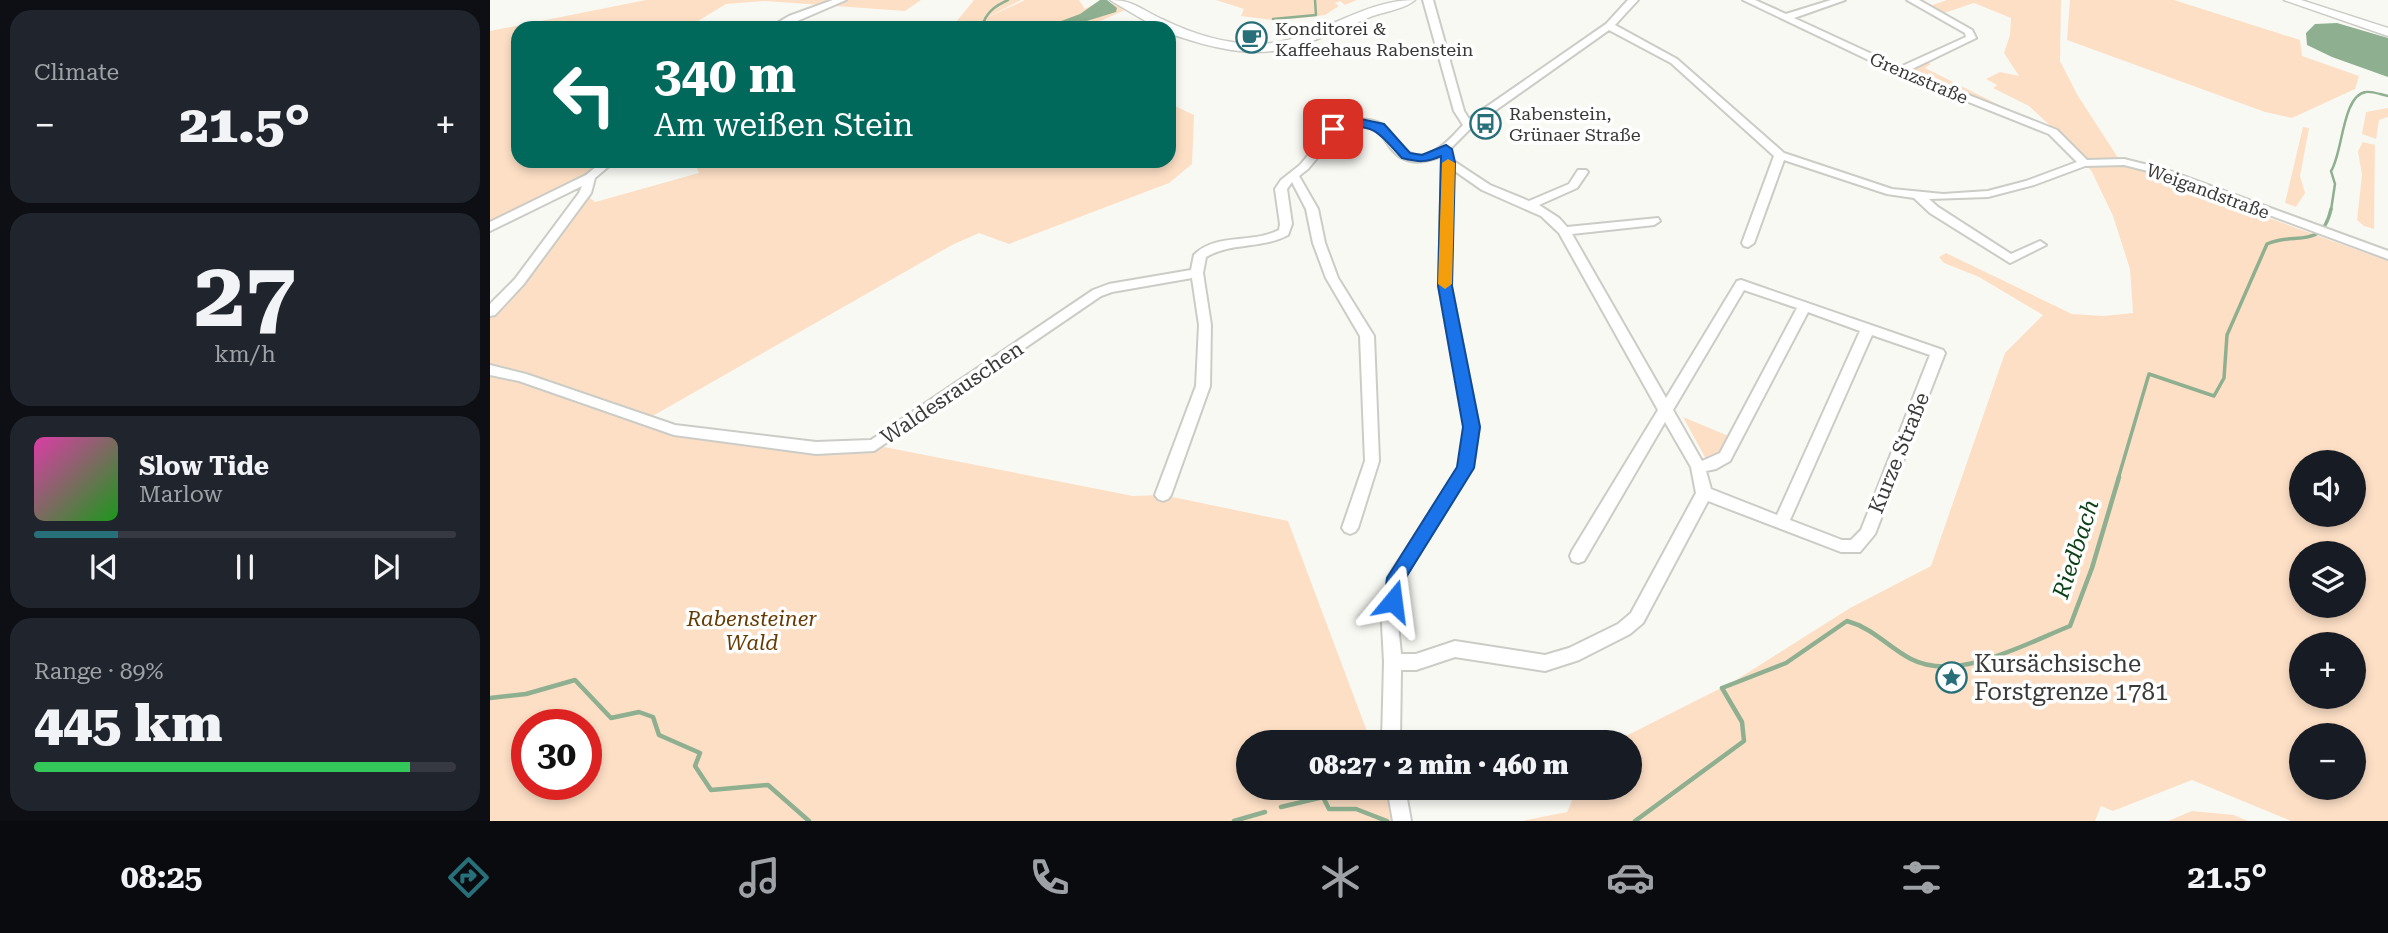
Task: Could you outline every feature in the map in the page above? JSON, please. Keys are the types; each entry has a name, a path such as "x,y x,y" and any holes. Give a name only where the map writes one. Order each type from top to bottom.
{"main road":[{"path":"1117,0 1156,21"},
{"path":"1176,30 1219,43 1263,48 1299,43 1408,0"}],"street":[{"path":"787,21 841,0"},
{"path":"1428,0 1459,111 1468,125"},
{"path":"1391,730 1393,662 1390,624 1396,578 1465,468 1472,427 1445,286 1447,155 1468,125 1609,26 1633,0"},
{"name":"Grenzstraße","path":"1748,0 1900,71 2053,132 2084,163"},
{"path":"1785,18 1840,0"},
{"path":"1900,71 1971,38 1971,34 1912,0"},
{"path":"2290,0 2386,30"},
{"name":"Weigandstraße","path":"1609,26 1674,61 1780,155 1891,192 1967,197 2000,192 2084,163 2124,162 2160,171 2388,255"},
{"path":"1163,495 1203,386 1205,325 1197,273 1200,255 1209,248 1222,244 1266,242 1284,232 1286,224 1282,189 1285,181 1304,167 1339,125 1356,122 1380,127 1406,156 1423,159 1447,155"},
{"path":"1393,662 1416,662 1455,649 1545,663 1573,655 1624,629 1637,618 1704,493 1699,467 1564,231 1557,222 1532,204 1475,181 1447,155"},
{"path":"1748,243 1780,155"},
{"path":"490,227 590,177 601,168"},
{"path":"1532,204 1573,186 1582,172"},
{"path":"1293,176 1312,209 1319,243 1332,278 1367,336 1372,461 1350,528"},
{"path":"490,312 519,282 585,193 590,177"},
{"path":"1918,195 1934,210 2010,259 2040,245"},
{"path":"1564,231 1654,221"},
{"name":"Waldesrauschen","path":"490,370 521,377 674,430 816,448 874,445 1097,293 1109,288 1197,273"},
{"name":"Kurze Straße","path":"1665,410 1741,284 1938,353 1867,534 1854,547 1841,546 1704,493"},
{"path":"1699,467 1711,465 1725,457 1805,305"},
{"path":"1781,522 1868,328"},
{"path":"1578,556 1665,410"},
{"path":"1398,800 1402,821"}],"green space":[{"path":"646,0 921,0 905,11 765,1 726,4 698,21 540,21"},
{"path":"974,0 1021,0 986,18 1025,0 1079,0 1085,9 1105,2 1125,10 1101,21 957,21"},
{"path":"1216,0 1357,0 1345,5 1340,1 1335,3 1339,6 1325,15 1272,20 1241,16 1244,9"},
{"path":"1947,0 2061,0 2060,61 2078,96 2124,167 2161,173 2234,202 2233,205 2388,261 2388,821 2291,821 2192,780 2113,811 2101,806 2095,821 1522,821 1567,812 1572,800 1642,800 1642,730 1638,730 1733,682 1850,608 1931,566 2005,353 2043,315 1979,277 1944,263 1939,257 1946,253 2072,314 2104,316 2133,313 2130,269 2113,216 2092,172 2071,145 2029,106 1993,88 1997,85 1986,79 2000,72 2019,76 2004,53 2010,35 2011,18 1974,3 1941,14 1927,7"},
{"path":"2070,0 2174,0 2300,40 2302,56 2359,76 2355,89 2292,118 2265,112 2067,40"},
{"path":"511,27 511,168 593,168 490,223 490,31"},
{"path":"1926,62 1931,64 1925,68 2017,114 1909,73 1909,70"},
{"name":"Rabensteiner Wald","path":"1176,106 1194,115 1192,164 1169,183 1009,244 979,233 952,245 644,421 816,448 874,445 1133,496 1163,495 1288,521 1366,730 1236,730 1236,800 1392,800 1400,821 490,821 490,316 510,297 586,195 595,202 699,173 697,168 1176,168"},
{"path":"2388,108 2388,117 2379,120 2376,139 2362,134 2366,112"},
{"path":"2303,127 2309,128 2300,176 2305,193 2296,207 2285,203"},
{"path":"2363,142 2375,145 2374,229 2357,220 2362,175 2358,151"},
{"path":"1683,417 1731,437 1721,454 1707,461"},
{"path":"2192,811 2234,815 2248,821 2168,821"}],"shaded area":[{"path":"1100,0 1107,0 1117,8 1116,12 1087,21 1061,21 1080,14"},
{"path":"2337,23 2388,38 2388,77 2307,45 2306,33 2315,24"}],"waterway":[{"path":"984,21 994,8 1008,0"},
{"path":"1273,19 1316,15 1315,0"},
{"name":"Riedbach","path":"2331,210 2335,184 2331,171 2352,103 2366,92 2388,96"},
{"name":"Riedbach","path":"2118,479 2149,374 2214,396 2224,378 2227,335 2267,244 2314,235 2327,222 2331,209"},
{"name":"Riedbach","path":"1635,821 1744,741 1742,722 1722,688 1786,663 1847,621 1865,628 1911,659 1929,665 1949,666 1992,658 2070,626 2092,568 2119,477"},
{"name":"Riedbach","path":"490,698 526,694 575,680 611,718 639,712 653,717 659,735 700,753 695,766 711,790 768,785 809,821"},
{"name":"Riedbach","path":"1281,807 1323,797 1329,809 1356,809 1387,821"},
{"name":"Riedbach","path":"1234,821 1265,812"}],"slow traffic":[{"path":"1445,284 1448,163"}],"place":[{"name":"Konditorei & Kaffeehaus Rabenstein","path":"1252,38"},
{"name":"Rabenstein, Grünaer Straße","path":"1486,123"},
{"name":"Kursächsische Forstgrenze 1781","path":"1951,678"}],"route":[{"path":"1333,129 1356,122 1380,127 1406,156 1423,159 1446,149 1448,162 1445,286 1472,427 1465,468 1396,578 1393,601"}]}
